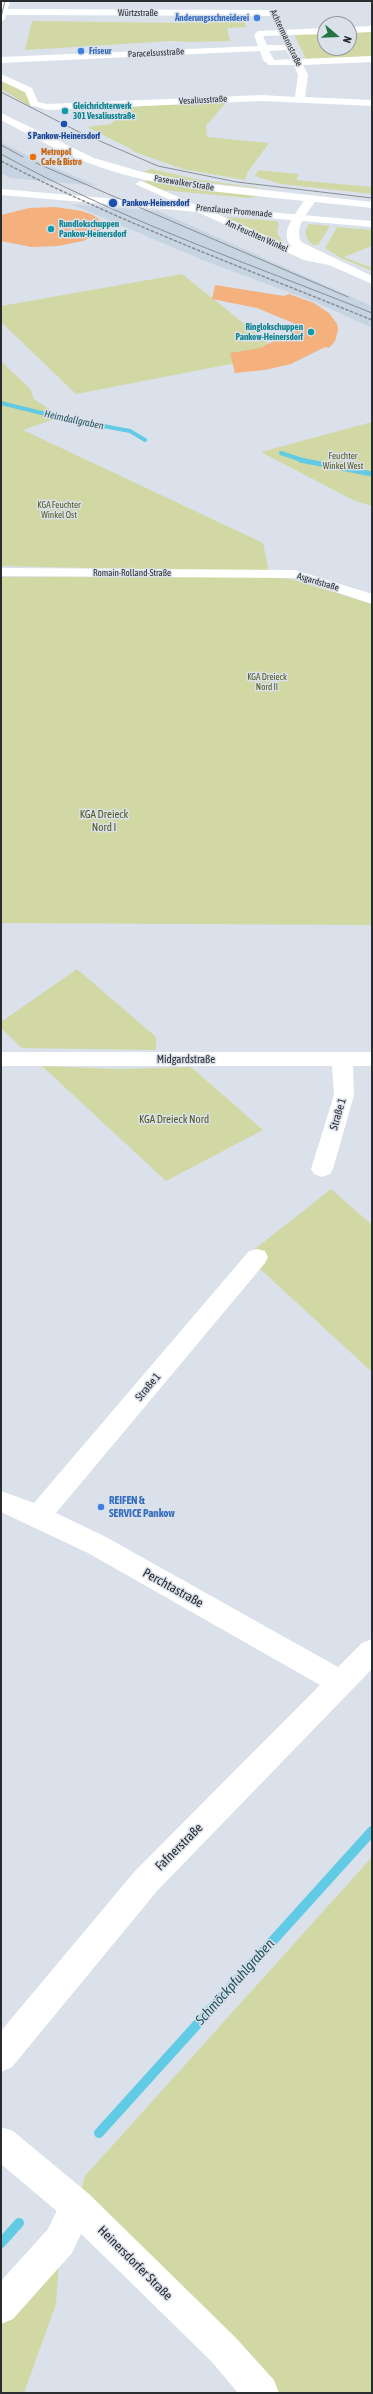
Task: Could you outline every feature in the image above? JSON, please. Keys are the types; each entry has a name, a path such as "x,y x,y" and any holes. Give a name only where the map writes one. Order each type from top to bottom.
{"street":[{"path":"2,16 6,1"},
{"name":"Würtzstraße","path":"2,16 272,9"},
{"name":"Achtermannstraße","path":"272,9 303,75 300,99"},
{"path":"357,30 372,29"},
{"path":"317,31 258,34 270,62 297,63 372,58"},
{"name":"Paracelsusstraße","path":"1,60 290,47"},
{"name":"Vesaliusstraße","path":"1,77 29,90 34,104 42,107 262,98 372,103"},
{"name":"Pasewalker Straße","path":"4,118 90,160 125,172 194,185 372,205"},
{"name":"Am Feuchten Winkel","path":"125,172 140,184 243,230 308,258 328,262"},
{"name":"Prenzlauer Promenade","path":"1,184 358,219 372,224"},
{"name":"Prenzlauer Promenade","path":"1,192 358,219 372,216"},
{"name":"Am Feuchten Winkel","path":"311,199 292,232 296,244 328,262 372,280"},
{"path":"301,214 342,202"},
{"name":"Romain-Rolland-Straße","path":"1,572 263,574"},
{"name":"Asgardstraße","path":"263,574 294,574 372,599"},
{"name":"Midgardstraße","path":"1,1059 372,1059"},
{"name":"Straße 1","path":"322,1169 344,1095 342,1059"},
{"name":"Straße 1","path":"38,1516 257,1258"},
{"name":"Perchtastraße","path":"1,1501 38,1516 97,1545 322,1671 339,1684"},
{"name":"Fafnerstraße","path":"1,2056 146,1881 372,1651"},
{"name":"Heinersdorfer Straße","path":"1,2143 77,2206 224,2350 261,2393"},
{"path":"1,2307 60,2241 77,2206"}],"shaded area":[{"path":"1,142 38,161 98,186 10,178 1,173"},
{"path":"71,204 158,211 372,306 372,328 315,302 205,261"}],"green space":[{"path":"32,21 177,23 194,21 245,21 245,25 248,27 227,28 230,41 171,41 25,50"},
{"path":"372,31 372,56 306,59 294,34 317,33 317,56 357,56 357,32"},
{"path":"1,80 28,94 31,107 1,89"},
{"path":"227,101 206,126 207,137 269,143 247,173 245,180 183,169 132,151 133,150 87,127 111,124 129,107"},
{"path":"151,169 201,180 277,190 191,181 143,172"},
{"path":"258,170 299,174 296,180 372,187 372,194 281,184 255,176"},
{"path":"148,180 260,196 248,198 162,190 144,182"},
{"path":"226,217 276,221 279,224 277,233 282,241 278,242"},
{"path":"309,224 330,226 318,245 312,245 308,240 306,230"},
{"path":"337,227 372,230 372,246 344,257 372,268 372,271 341,258 325,248"},
{"path":"182,274 282,354 76,394 1,322 1,306"},
{"name":"KGA Feuchter Winkel Ost","path":"1,361 30,389 34,399 61,417 23,430 263,543 269,572 1,566"},
{"name":"Feuchter Winkel West","path":"372,422 372,506 353,500 261,452"},
{"path":"258,576 291,579 372,604 372,925 1,923 1,577"},
{"path":"77,969 156,1037 156,1050 22,1048 1,1028 1,1022"},
{"name":"KGA Dreieck Nord","path":"42,1066 118,1069 191,1067 263,1130 166,1181"},
{"path":"331,1189 372,1225 372,1372 246,1256"},
{"path":"372,1857 372,2393 261,2393 77,2206 85,2176"},
{"path":"59,2263 56,2304 24,2393 1,2393 1,2325"}],"building":[{"name":"Rundlokschuppen Pankow-Heinersdorf","path":"55,207 82,211 93,215 100,220 102,227 100,232 83,241 58,246 32,247 1,241 1,215 29,208"},
{"name":"Ringlokschuppen Pankow-Heinersdorf","path":"215,285 284,296 289,294 314,303 329,313 337,324 338,330 335,341 329,348 325,347 291,364 265,370 235,373 230,353 260,348 303,327 257,308 212,299"}],"waterway":[{"name":"Heimdallgraben","path":"1,403 66,419 130,431 145,440"},
{"path":"281,453 305,461"},
{"path":"300,460 305,461"},
{"path":"305,461 372,474"},
{"name":"Schmöckpfuhlgraben","path":"99,2133 372,1831"},
{"name":"Schmöckpfuhlgraben","path":"1,2243 19,2223"}],"tram line":[{"path":"1,17 5,1"},
{"path":"1,92 79,132 158,166 237,182 372,198"},
{"path":"1,145 23,157"},
{"path":"1,154 45,177 137,220 372,313"},
{"path":"36,163 348,297"}],"railway":[{"path":"1,161 46,184 138,225 372,320"}],"place":[{"name":"Änderungsschneiderei","path":"257,18"},
{"name":"Friseur","path":"81,51"},
{"name":"Gleichrichterwerk 301 Vesaliusstraße","path":"65,111"},
{"name":"S Pankow-Heinersdorf","path":"64,124"},
{"name":"Metropol Cafe & Bistro","path":"33,157"},
{"name":"Pankow-Heinersdorf","path":"113,203"},
{"name":"Rundlokschuppen Pankow-Heinersdorf","path":"51,229"},
{"name":"Ringlokschuppen Pankow-Heinersdorf","path":"311,332"},
{"name":"REIFEN & SERVICE Pankow","path":"101,1507"}],"park label":[{"name":"KGA Dreieck Nord II","path":"267,682"},
{"name":"KGA Dreieck Nord I","path":"104,821"}]}
